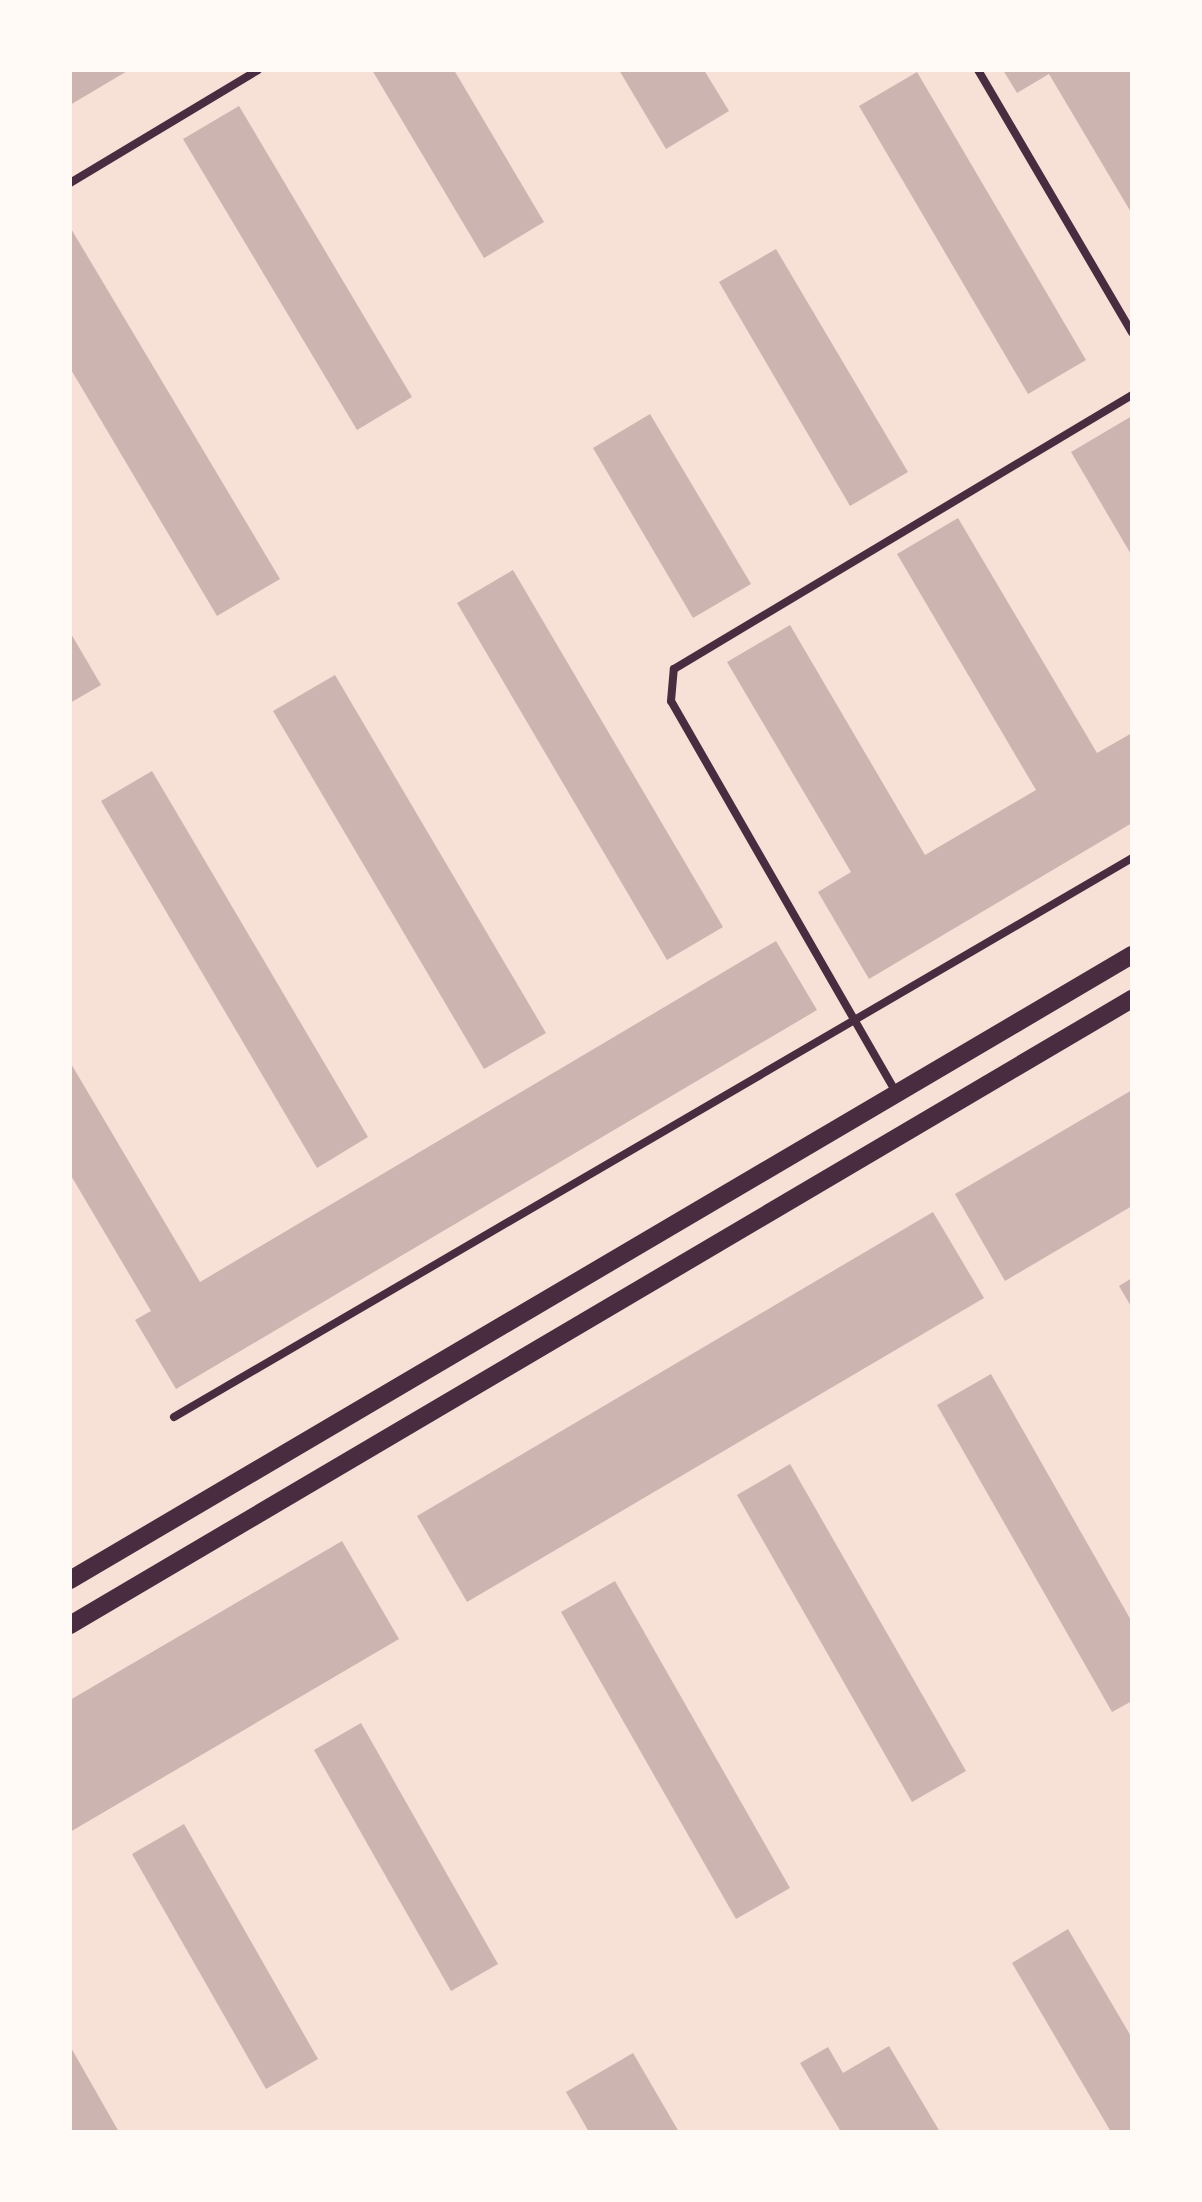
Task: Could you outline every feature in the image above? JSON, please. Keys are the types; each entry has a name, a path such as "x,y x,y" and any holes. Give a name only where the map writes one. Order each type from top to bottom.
{"street":[{"path":"70,1580 1132,955"},
{"path":"70,1624 1132,999"}],"lane":[{"path":"70,182 258,70"},
{"path":"978,70 1132,332"},
{"path":"898,1094 671,701 674,669 1132,395"},
{"path":"174,1417 857,1022 1132,858"}],"building":[{"path":"70,70 129,70 70,105"},
{"path":"372,70 454,70 544,222 484,258"},
{"path":"619,70 704,70 729,111 666,149"},
{"path":"1003,70 1132,70 1132,214 1049,74 1017,93"},
{"path":"917,72 1086,360 1028,394 859,106"},
{"path":"239,106 412,397 357,430 183,139"},
{"path":"70,227 280,579 217,616 70,368"},
{"path":"776,249 908,472 850,506 719,282"},
{"path":"650,414 751,584 693,618 593,448"},
{"path":"1132,416 1132,556 1071,452"},
{"path":"958,518 1097,753 1132,733 1132,823 869,979 818,892 851,872 727,662 790,625 925,855 1036,790 897,554"},
{"path":"513,570 723,927 667,960 457,603"},
{"path":"70,632 101,685 70,703"},
{"path":"335,675 546,1033 484,1069 273,711"},
{"path":"152,771 368,1137 317,1168 101,801"},
{"path":"776,941 817,1010 176,1389 135,1320 151,1311 70,1174 70,1062 200,1282"},
{"path":"1132,1090 1132,1206 1005,1281 955,1194"},
{"path":"933,1212 984,1298 467,1602 417,1516"},
{"path":"1132,1278 1132,1308 1119,1286"},
{"path":"991,1374 1132,1622 1132,1701 1112,1712 937,1405"},
{"path":"790,1464 966,1771 912,1802 737,1495"},
{"path":"342,1541 399,1639 70,1832 70,1700"},
{"path":"615,1581 790,1888 736,1919 561,1612"},
{"path":"361,1723 498,1964 451,1991 314,1750"},
{"path":"184,1824 318,2059 266,2089 132,1854"},
{"path":"1068,1929 1132,2038 1132,2132 1111,2132 1012,1963"},
{"path":"70,2046 119,2132 70,2132"},
{"path":"889,2046 940,2132 841,2132 800,2063 828,2047 843,2073"},
{"path":"633,2053 679,2132 589,2132 566,2092"}]}
